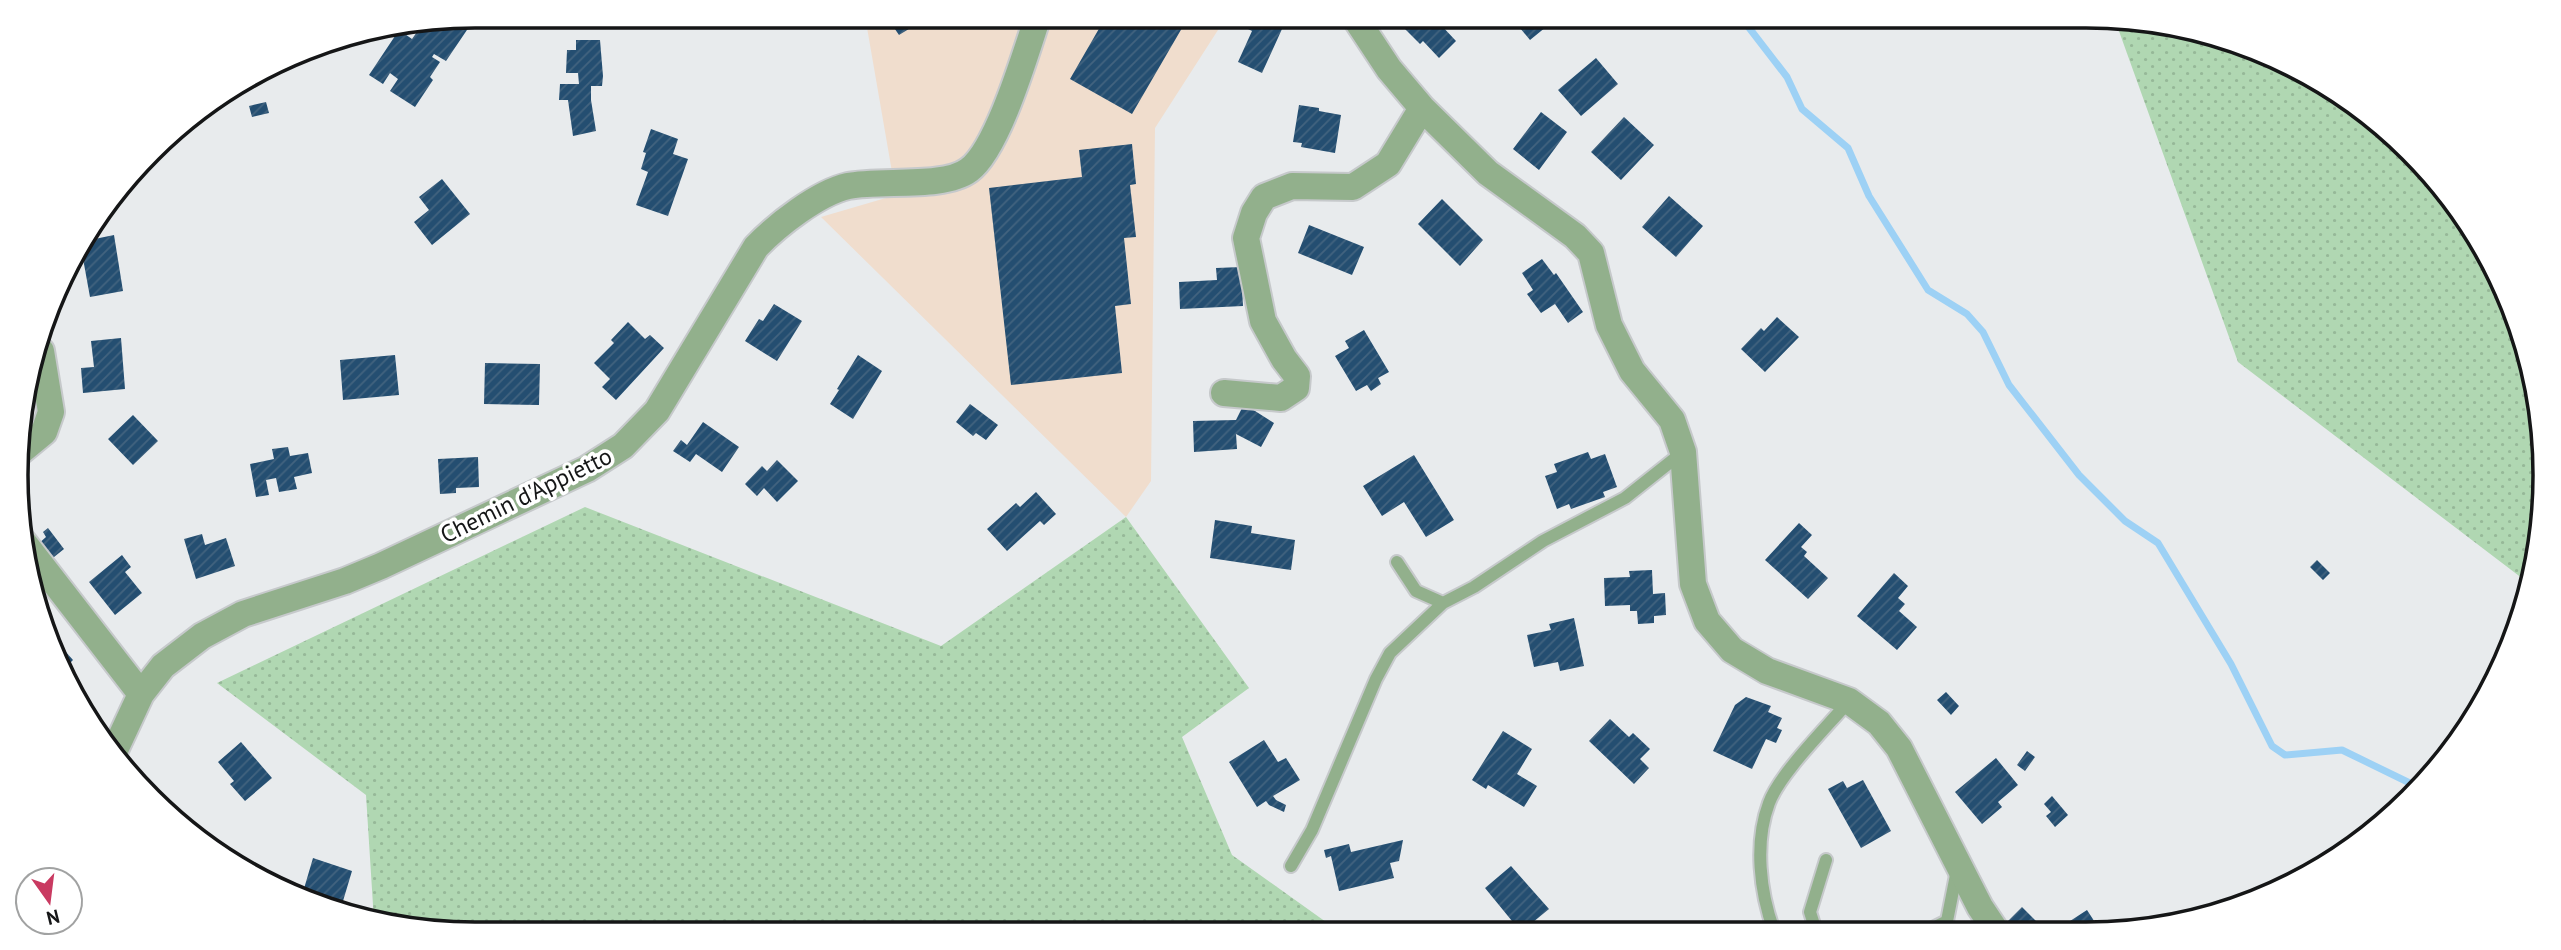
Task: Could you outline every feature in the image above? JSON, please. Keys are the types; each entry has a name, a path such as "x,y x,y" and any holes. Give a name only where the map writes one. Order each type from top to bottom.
{"street":[{"name":"Chemin d'Appietto","path":"118,744 141,694 163,666 202,636 243,614 345,581 381,566 587,469 623,446 657,411 756,247 769,234 805,207 848,186 947,179 969,170 987,148 1007,107 1034,28"},
{"path":"1362,28 1390,69 1422,108 1488,173 1575,236 1591,253 1609,325 1632,370 1672,420 1683,452 1693,584 1707,621 1732,650 1768,671 1849,701 1880,723 1899,748 1990,922"},
{"path":"1224,393 1281,398 1296,388 1297,376 1283,359 1264,321 1246,238 1254,213 1264,197 1292,186 1353,187 1388,164 1422,108"},
{"path":"29,444 44,432 51,412 43,361"},
{"path":"37,559 141,694"}],"lane":[{"path":"1291,866 1312,830 1376,679 1390,653 1443,603 1474,587 1543,541 1625,498 1683,452"},
{"path":"1397,562 1416,591 1443,603"},
{"path":"1771,922 1759,853 1769,803 1789,771 1849,701"},
{"path":"1813,922 1810,912 1826,860"},
{"path":"1945,922 1959,863"}],"shaded area":[{"path":"867,28 1219,28 1155,128 1151,481 1126,517 821,217 896,195"}],"green space":[{"path":"2118,29 2202,43 2284,74 2358,120 2402,159 2441,203 2487,277 2518,359 2529,417 2533,475 2529,533 2521,577 2238,362"},
{"path":"585,507 941,646 1126,517 1249,688 1182,737 1232,855 1326,922 475,922 417,918 373,910 366,795 217,683"}],"building":[{"path":"468,28 446,61 434,54 432,57 440,62 430,77 433,80 415,107 390,91 398,79 390,73 383,84 369,75 395,36 405,34 412,39 417,32"},
{"path":"894,28 910,28 899,35"},
{"path":"1099,28 1182,28 1132,114 1070,79"},
{"path":"1282,28 1262,73 1238,62 1252,31 1248,29"},
{"path":"1404,28 1444,28 1456,41 1439,58 1423,41 1420,44"},
{"path":"1520,28 1545,28 1530,40"},
{"path":"576,40 600,40 603,76 602,86 591,86 596,131 573,136 568,100 559,100 560,84 579,84 578,73 566,73 567,50 576,50"},
{"path":"1596,58 1618,84 1581,116 1558,90"},
{"path":"266,102 269,113 252,117 249,106"},
{"path":"1299,105 1341,115 1335,153 1301,147 1302,143 1293,142"},
{"path":"1541,112 1567,132 1539,170 1513,149"},
{"path":"1624,117 1654,145 1621,180 1591,152"},
{"path":"651,129 678,139 673,154 688,159 668,216 636,205 648,172 641,169 646,153 643,152"},
{"path":"1132,144 1136,184 1130,185 1136,237 1124,238 1131,304 1115,306 1122,373 1011,385 989,188 1082,177 1079,150"},
{"path":"442,179 470,214 432,245 414,222 429,210 419,197"},
{"path":"1669,196 1703,226 1676,257 1642,227"},
{"path":"1442,199 1483,240 1460,266 1418,224"},
{"path":"1309,225 1364,247 1352,275 1298,253"},
{"path":"114,235 123,291 90,297 83,260 96,239"},
{"path":"1542,259 1554,275 1556,273 1583,312 1568,323 1555,304 1541,313 1527,294 1533,290 1522,273"},
{"path":"1241,267 1243,306 1180,309 1179,282 1217,280 1216,268"},
{"path":"774,304 802,321 777,361 745,341 759,319 763,321"},
{"path":"1777,317 1799,337 1765,372 1741,349 1761,328 1764,331"},
{"path":"628,322 645,339 650,335 664,348 616,400 602,387 610,379 594,363 614,343 611,340"},
{"path":"1364,330 1389,372 1378,378 1381,384 1371,391 1367,385 1356,391 1335,356 1349,348 1345,341"},
{"path":"121,338 125,389 83,393 81,368 94,367 91,341"},
{"path":"395,355 399,395 343,400 340,360"},
{"path":"858,355 882,371 853,419 830,404"},
{"path":"485,363 540,364 539,405 484,404"},
{"path":"970,404 998,425 986,440 976,433 973,436 956,422"},
{"path":"1244,404 1274,423 1261,447 1236,434 1237,449 1194,452 1193,421 1236,420"},
{"path":"133,415 158,441 133,465 108,439"},
{"path":"703,422 739,447 722,472 696,454 690,462 673,451 681,440 687,445"},
{"path":"288,447 290,456 308,453 312,473 294,477 297,489 279,492 276,478 266,480 269,495 256,497 250,464 274,459 272,449"},
{"path":"1588,452 1591,459 1605,454 1617,487 1603,492 1605,497 1571,509 1569,504 1557,509 1545,476 1557,472 1554,464"},
{"path":"1414,455 1454,520 1426,537 1404,502 1382,516 1363,486"},
{"path":"478,457 479,487 456,488 456,493 440,494 438,459"},
{"path":"777,460 798,481 777,502 764,488 757,496 745,484 762,466 767,471"},
{"path":"1036,492 1056,514 1044,525 1040,521 1007,551 987,529 1016,503 1020,507"},
{"path":"1215,520 1252,526 1251,533 1295,540 1291,570 1210,558"},
{"path":"1799,523 1812,535 1801,547 1807,552 1804,556 1828,578 1808,599 1765,560"},
{"path":"48,528 64,549 49,561 37,545 46,537 43,532"},
{"path":"202,534 205,545 226,538 235,566 196,579 184,539"},
{"path":"122,555 131,567 125,572 142,593 115,615 89,582"},
{"path":"2317,560 2330,573 2323,580 2310,567"},
{"path":"1652,570 1653,594 1665,593 1666,615 1654,616 1654,623 1638,624 1637,611 1630,611 1630,605 1605,606 1604,578 1630,577 1629,571"},
{"path":"1894,573 1908,586 1898,598 1905,604 1899,611 1917,627 1897,650 1857,616"},
{"path":"1574,618 1584,666 1560,671 1558,662 1534,667 1527,635 1551,630 1549,624"},
{"path":"63,649 73,660 70,663"},
{"path":"1946,692 1959,706 1951,715 1937,700"},
{"path":"1746,697 1771,706 1768,712 1782,718 1777,728 1782,730 1776,743 1766,739 1752,769 1713,751 1735,705"},
{"path":"1610,719 1629,737 1633,733 1650,749 1640,759 1649,768 1634,784 1589,741"},
{"path":"1503,731 1532,749 1517,774 1537,786 1524,807 1488,785 1486,789 1472,780"},
{"path":"1264,740 1278,762 1286,758 1300,780 1273,796 1286,805 1284,812 1266,801 1257,807 1229,762"},
{"path":"241,742 272,778 245,801 230,784 234,781 218,762"},
{"path":"2027,751 2035,757 2025,771 2017,765"},
{"path":"1996,758 2018,785 1998,802 2002,807 1982,824 1955,792"},
{"path":"1863,780 1891,831 1861,848 1828,789 1843,781 1847,788"},
{"path":"2052,796 2068,815 2055,827 2046,816 2051,812 2044,804"},
{"path":"1403,840 1399,861 1390,863 1394,878 1339,891 1331,856 1326,858 1324,850 1349,844 1351,852"},
{"path":"313,858 352,871 343,902 304,888"},
{"path":"1511,866 1549,909 1533,922 1513,922 1485,888"},
{"path":"2022,907 2037,922 2009,922"},
{"path":"2087,910 2095,922 2086,922 2069,922"}],"waterway":[{"path":"1749,28 1787,77 1802,109 1848,148 1869,196 1928,290 1967,314 1983,332 2009,385 2079,475 2125,521 2158,543 2231,664 2272,746 2285,755 2342,750 2410,783"}]}
